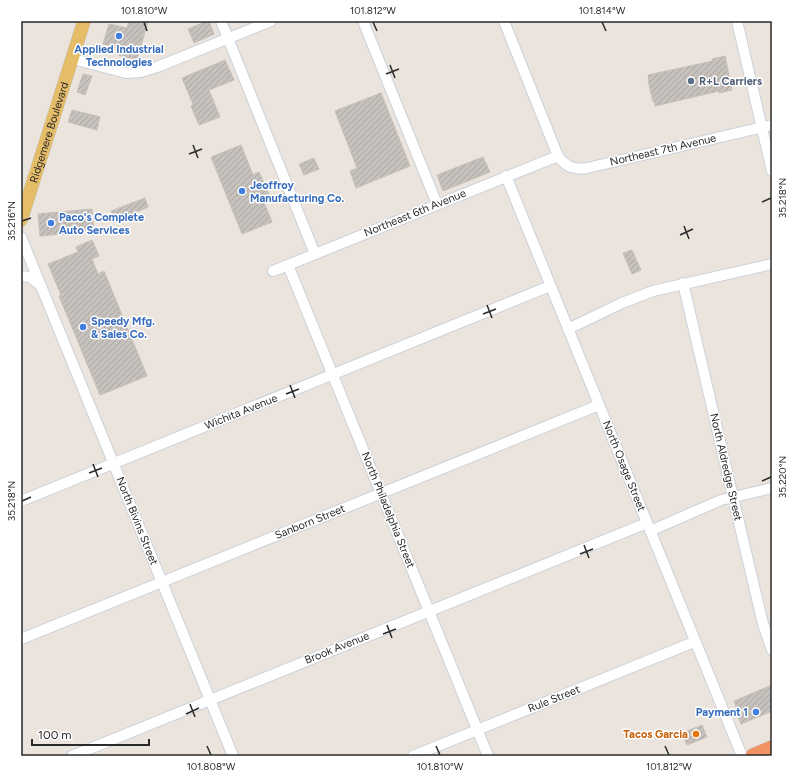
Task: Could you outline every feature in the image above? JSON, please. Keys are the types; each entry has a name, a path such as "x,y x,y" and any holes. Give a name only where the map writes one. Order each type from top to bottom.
{"highway":[{"path":"753,756 772,748"}],"main road":[{"name":"Ridgemere Boulevard","path":"21,220 84,21"}],"street":[{"path":"221,21 315,254"},
{"path":"73,59 126,73 141,72 271,21"},
{"path":"363,21 437,204"},
{"path":"504,21 558,156"},
{"path":"737,21 767,126 772,170"},
{"name":"Northeast 7th Avenue","path":"558,156 567,165 576,169 581,169 767,126"},
{"name":"Northeast 6th Avenue","path":"273,271 558,156"},
{"name":"North Osage Street","path":"506,176 694,642 742,756"},
{"name":"North Bivins Street","path":"21,237 233,756"},
{"path":"568,329 640,295 683,283 772,264"},
{"name":"North Philadelphia Street","path":"288,265 334,374 488,756"},
{"path":"21,276 35,279 41,286"},
{"name":"North Aldredge Street","path":"683,283 732,497 763,624 772,650"},
{"name":"Wichita Avenue","path":"21,501 550,286"},
{"name":"Sanborn Street","path":"21,639 599,405"},
{"name":"Brook Avenue","path":"72,756 429,611 648,527 721,500 772,488"},
{"name":"Rule Street","path":"413,756 694,642"}],"building":[{"path":"129,21 148,21 137,60 118,55 120,48 103,44 109,24 127,28"},
{"path":"209,21 214,34 194,43 188,29"},
{"path":"725,56 732,90 719,93 719,91 655,106 648,75 713,61 712,59"},
{"path":"225,60 234,80 209,90 220,117 199,125 191,106 193,104 182,78"},
{"path":"83,74 92,76 85,95 77,92"},
{"path":"381,93 410,166 356,188 350,171 357,168 335,111"},
{"path":"72,110 100,117 97,130 68,122"},
{"path":"241,145 253,175 259,172 270,197 263,200 272,222 242,234 211,157"},
{"path":"483,157 490,172 443,191 437,175"},
{"path":"314,158 319,169 304,175 299,164"},
{"path":"145,198 148,207 115,221 111,211"},
{"path":"92,209 94,231 40,236 38,214"},
{"path":"92,240 99,256 92,259 98,274 104,271 147,376 100,395 59,296 61,295 48,264 78,252 76,247"},
{"path":"632,250 641,270 632,274 623,253"},
{"path":"772,685 772,711 741,724 734,701"},
{"path":"702,725 707,737 687,745 682,733"}],"place":[{"name":"Applied Industrial Technologies","path":"119,36"},
{"name":"R+L Carriers","path":"691,81"},
{"name":"Jeoffroy Manufacturing Co.","path":"242,191"},
{"name":"Paco's Complete Auto Services","path":"51,223"},
{"name":"Speedy Mfg. & Sales Co.","path":"83,327"},
{"name":"Payment 1","path":"756,712"},
{"name":"Tacos Garcia","path":"696,734"}]}
